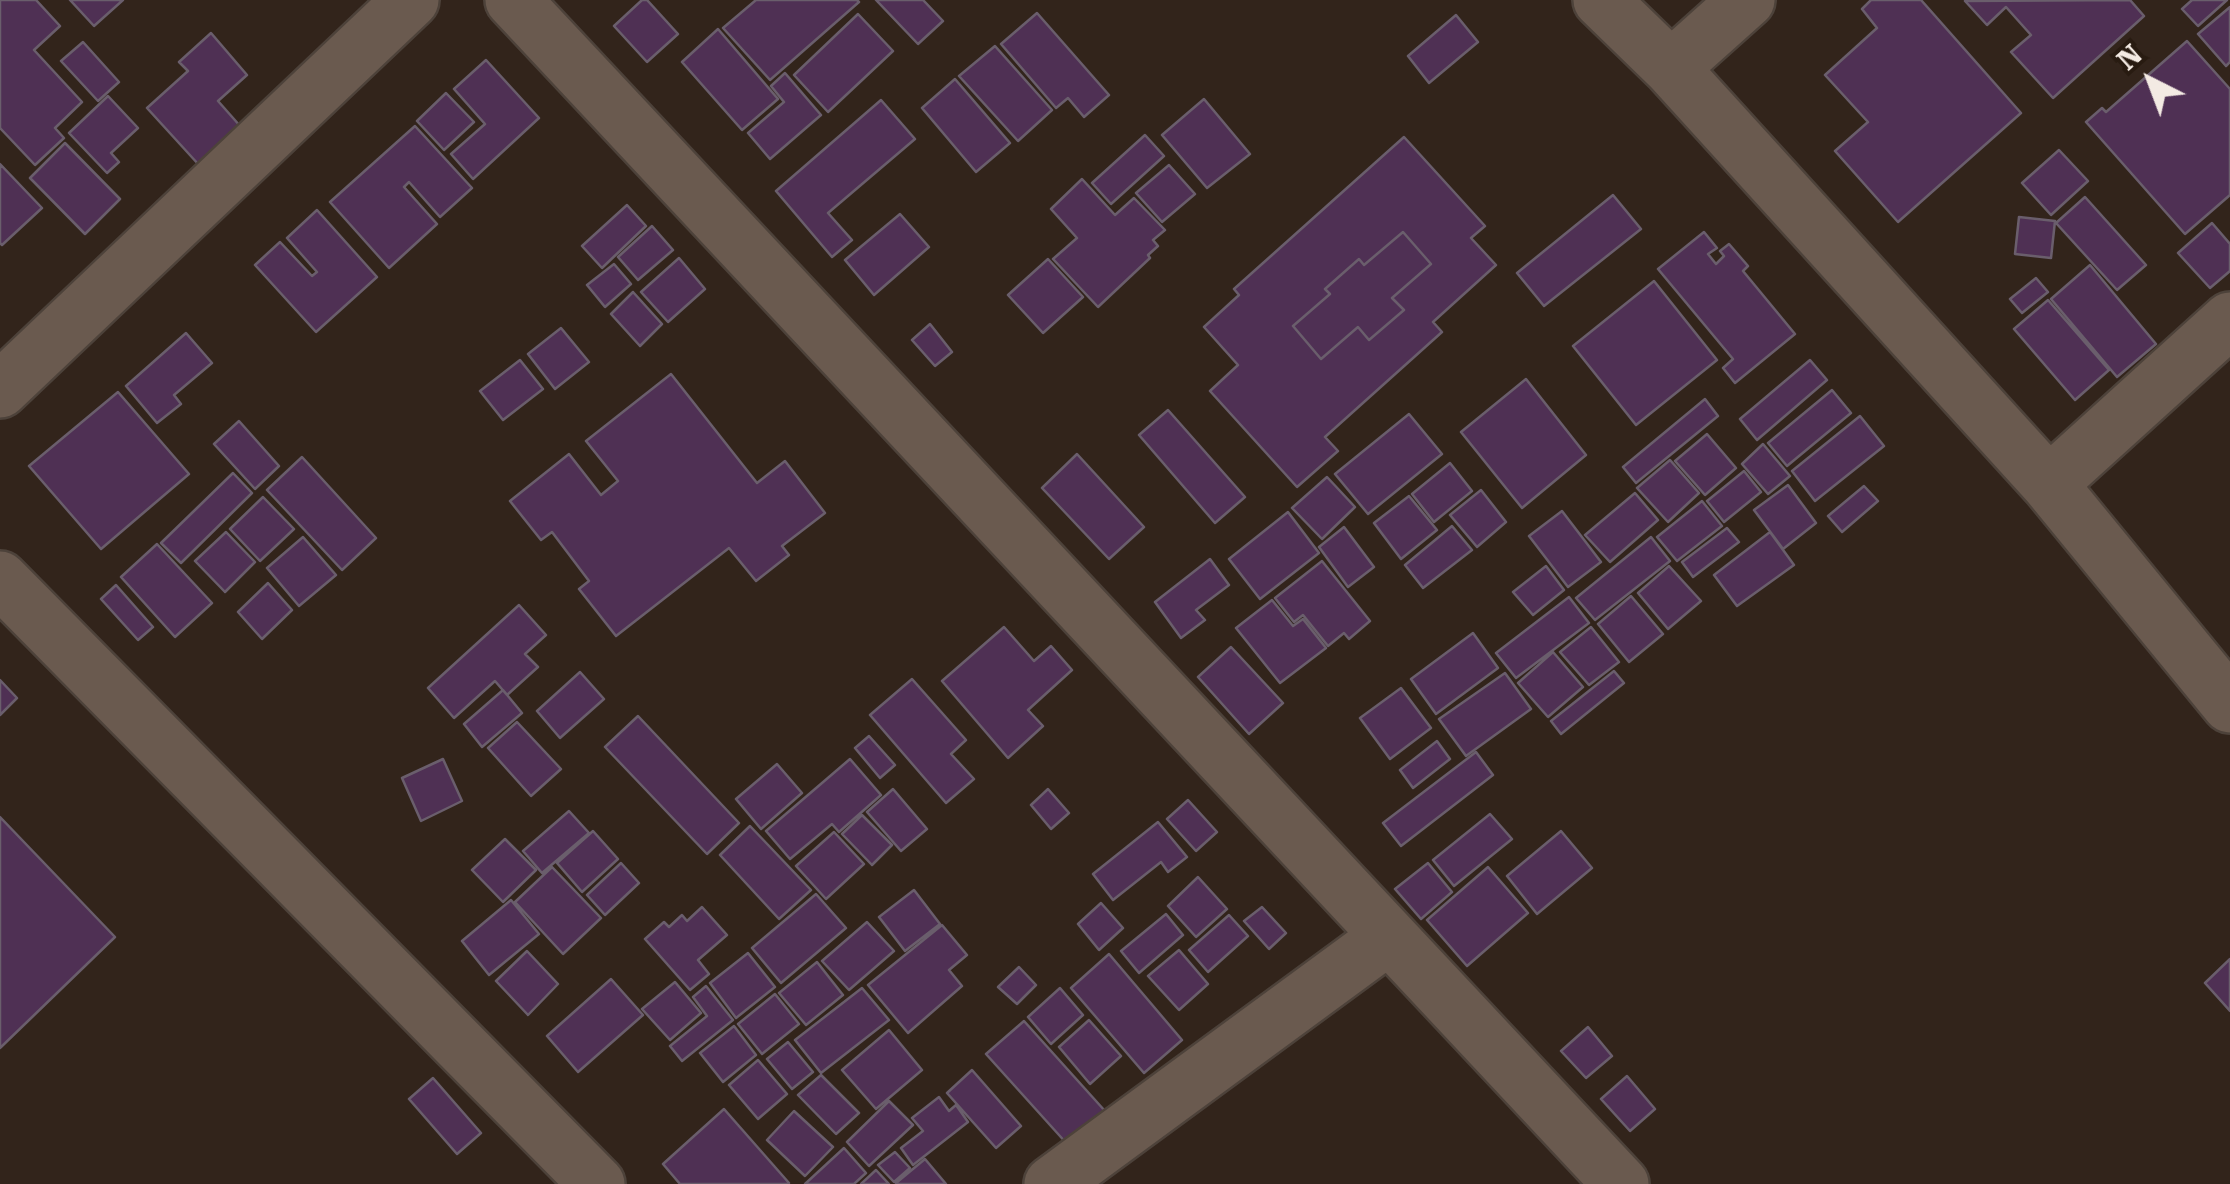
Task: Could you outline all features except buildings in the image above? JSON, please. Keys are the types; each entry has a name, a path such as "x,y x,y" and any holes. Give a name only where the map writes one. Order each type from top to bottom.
{"street":[{"path":"0,390 411,0"},
{"path":"513,0 1621,1184"},
{"path":"1601,0 1671,68 2048,484 2230,705"},
{"path":"1671,68 1746,0"},
{"path":"2048,484 2230,320"},
{"path":"0,579 597,1184"},
{"path":"1052,1184 1388,937"}]}
